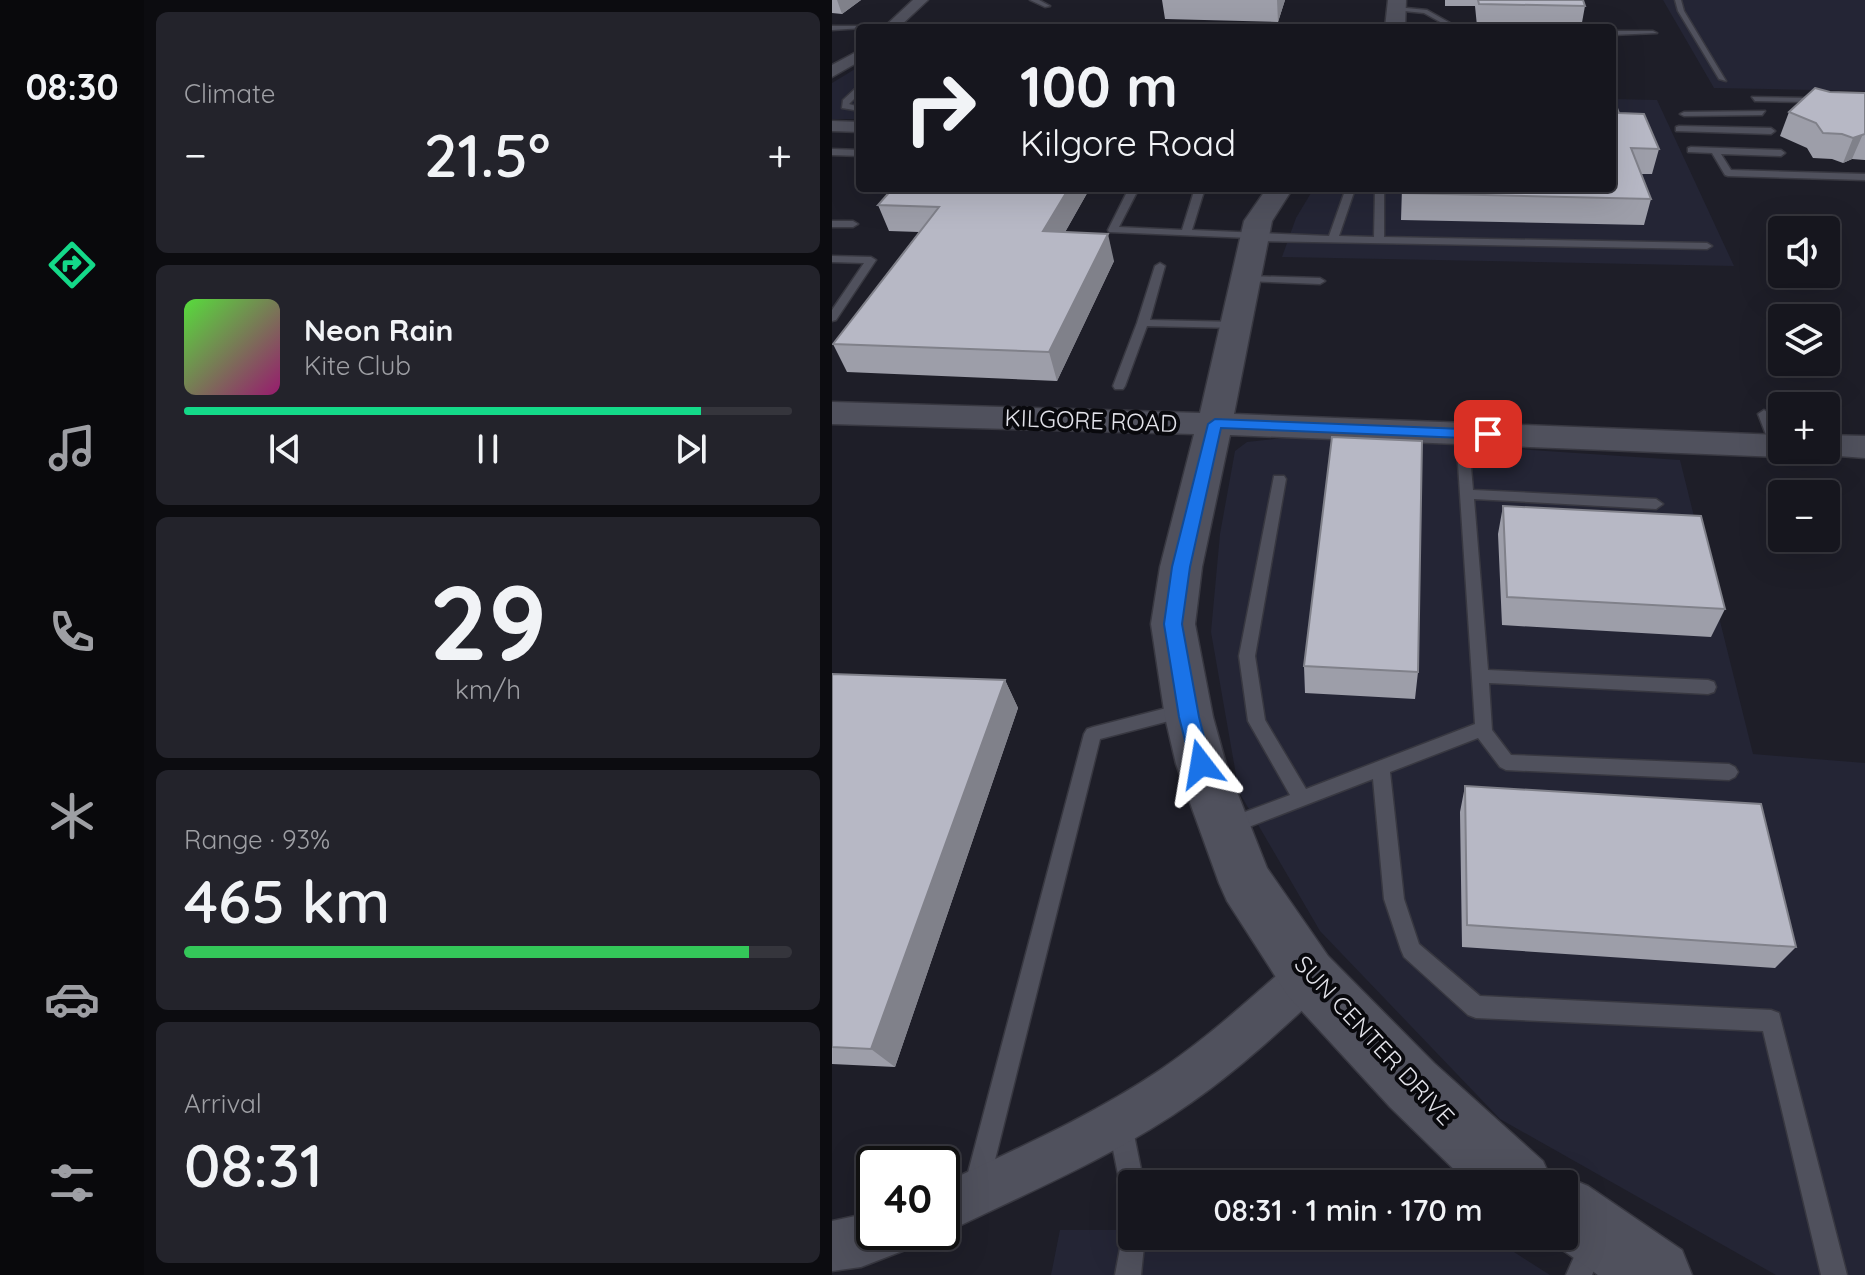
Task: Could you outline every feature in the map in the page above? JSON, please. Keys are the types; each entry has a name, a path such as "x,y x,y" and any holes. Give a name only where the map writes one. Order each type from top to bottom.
{"street":[{"path":"894,24 921,0"},
{"path":"832,72 856,57"},
{"path":"832,126 856,127"},
{"name":"SUN CENTER DRIVE","path":"1277,192 1258,221 1238,325 1181,567 1173,624 1188,710 1201,764 1246,883 1308,976 1412,1085 1502,1170"},
{"name":"KILGORE ROAD","path":"832,413 1462,433 1768,435"},
{"path":"1840,446 1865,447"},
{"path":"960,1200 1174,1088 1232,1044 1308,976"},
{"path":"1580,1239 1657,1275"},
{"path":"832,1246 856,1243"}],"lane":[{"path":"1033,0 1047,6"},
{"path":"1678,0 1681,11 1723,79"},
{"path":"1396,12 1425,11 1449,24"},
{"path":"832,28 856,27"},
{"path":"1616,33 1653,33"},
{"path":"856,93 845,106 856,108"},
{"path":"1755,99 1865,101"},
{"path":"1684,114 1762,113"},
{"path":"1679,129 1771,131"},
{"path":"1691,150 1781,153"},
{"path":"1715,151 1728,173 1865,177"},
{"path":"832,152 856,152"},
{"path":"848,163 856,155"},
{"path":"1132,192 1113,230 1186,233 1253,251 1320,281"},
{"path":"1186,233 1199,192"},
{"path":"1333,240 1349,192"},
{"path":"1379,240 1380,192"},
{"path":"832,224 853,224"},
{"path":"1253,251 1333,240 1707,246"},
{"path":"832,259 871,260 832,318"},
{"path":"1119,386 1160,266"},
{"path":"1143,323 1238,325"},
{"path":"1227,828 1484,728 1462,433"},
{"path":"1279,479 1247,656 1257,721 1302,798"},
{"path":"1466,494 1656,504"},
{"path":"1480,676 1708,687"},
{"path":"960,1198 1093,734 1188,710"},
{"path":"1481,729 1506,762 1729,772"},
{"path":"1381,769 1394,899 1411,950 1476,1007 1771,1021 1834,1275"},
{"path":"1119,1119 1129,1170"},
{"path":"1128,1275 1131,1250"}],"shaded area":[{"path":"1663,0 1865,0 1865,91 1714,88"},
{"path":"856,68 856,119 832,119 832,83"},
{"path":"1616,99 1657,100 1734,266 1282,257 1296,218 1312,192 1616,192"},
{"path":"1310,435 1680,460 1753,754 1865,763 1865,1275 1776,1275 1500,1119 1320,931 1239,792 1211,632 1220,534 1235,451 1247,442"},
{"path":"1060,1230 1118,1230 1118,1250 1511,1250 1550,1275 1051,1275"}],"building":[{"path":"1478,0 1583,0 1585,6 1479,4"},
{"path":"1815,88 1830,92 1865,93 1865,134 1853,138 1823,133 1816,123 1789,112"},
{"path":"1616,106 1619,113 1644,114 1659,149 1631,148 1651,199 1403,193 1616,192"},
{"path":"889,192 1067,192 1043,231 1108,234 1049,352 833,344 939,207 878,205"},
{"path":"1332,437 1422,441 1418,672 1304,666"},
{"path":"1503,506 1701,516 1725,609 1507,597"},
{"path":"832,674 1005,680 871,1049 832,1047"},
{"path":"1465,786 1761,804 1796,947 1467,925"}],"route":[{"path":"1201,764 1179,668 1173,624 1181,567 1215,424 1488,434"}]}
